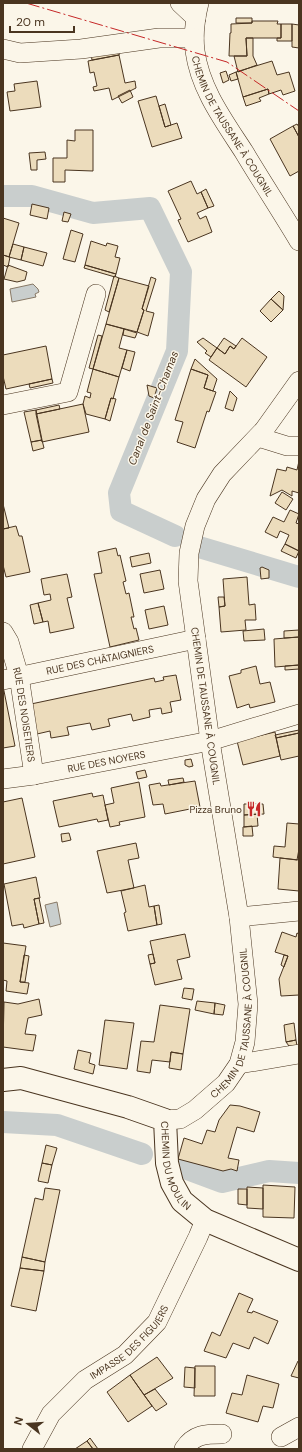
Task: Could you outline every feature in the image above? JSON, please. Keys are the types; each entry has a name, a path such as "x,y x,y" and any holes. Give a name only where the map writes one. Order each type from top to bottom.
{"street":[{"path":"180,3 198,10"},
{"name":"CHEMIN DE TAUSSANE À COUGNIL","path":"198,10 194,38 195,53 203,82 216,108 299,241"},
{"path":"3,49 20,53 81,49 160,38 194,38"},
{"path":"3,406 68,392 96,294"},
{"name":"CHEMIN DE TAUSSANE À COUGNIL","path":"165,1120 180,1119 195,1110 226,1083 239,1064 245,1042 248,1004 239,917 210,741 188,581 189,553 195,526 206,499 222,474 264,430 299,381"},
{"path":"258,436 287,446 299,446"},
{"name":"RUE DES NOISETIERS","path":"3,632 9,642 11,678 34,775"},
{"name":"RUE DES CHÂTAIGNIERS","path":"11,678 196,639"},
{"name":"RUE DES NOYERS","path":"3,780 210,741 299,714"},
{"path":"239,917 299,911"},
{"path":"239,1064 299,1054"},
{"name":"CHEMIN DU MOULIN","path":"3,1080 21,1078 128,1107 165,1120 167,1163 172,1183 182,1201 205,1220 299,1260"},
{"name":"IMPASSE DES FIGUIERS","path":"32,1449 51,1414 85,1380 125,1355 157,1322 205,1220"},
{"path":"281,1436 299,1427"},
{"path":"184,1449 188,1443 203,1434 222,1434"}],"shaded area":[{"path":"33,284 39,292 35,294 36,297 12,302 10,289"},
{"path":"57,902 61,924 50,927 45,905"}],"building":[{"path":"236,18 252,18 252,23 236,23"},
{"path":"252,21 278,21 277,24 281,24 281,38 246,38 247,56 229,56 231,24 252,23"},
{"path":"281,24 292,24 292,41 277,41 277,38 281,38"},
{"path":"292,24 299,25 299,48 292,47"},
{"path":"246,38 253,38 253,56 257,65 238,72 234,56 247,56"},
{"path":"121,50 119,55 92,60 91,54"},
{"path":"119,55 125,83 135,81 136,88 112,100 109,88 94,91 93,87 97,86 94,72 90,73 88,61"},
{"path":"272,61 277,75 289,72 295,91 283,95 281,90 269,94 268,89 243,97 236,72"},
{"path":"226,71 229,80 223,83 220,73"},
{"path":"236,72 238,79 231,81 229,75"},
{"path":"37,81 41,107 10,111 7,92 15,91 14,84"},
{"path":"268,89 269,94 259,98 261,101 246,106 243,97"},
{"path":"130,90 133,97 122,103 118,96"},
{"path":"156,96 165,127 177,123 182,138 152,147 138,101"},
{"path":"165,104 171,125 165,127 159,106"},
{"path":"297,124 299,127 299,137 293,126"},
{"path":"293,126 299,137 299,171 290,176 270,139"},
{"path":"75,130 93,130 93,171 65,170 65,182 53,182 53,158 67,158 67,140 75,141"},
{"path":"45,152 46,159 37,160 37,170 31,170 29,153"},
{"path":"191,181 197,194 201,192 208,208 197,213 200,219 206,216 212,232 188,242 178,220 181,219 168,191"},
{"path":"206,189 214,206 208,208 201,192"},
{"path":"32,204 49,208 47,219 30,215"},
{"path":"64,212 71,214 68,222 62,221"},
{"path":"3,218 19,223 9,257 3,255"},
{"path":"71,230 83,234 75,262 63,259"},
{"path":"91,241 106,246 107,243 118,246 115,257 120,258 116,274 85,265"},
{"path":"13,244 24,247 21,260 9,257"},
{"path":"24,247 47,253 43,266 21,260"},
{"path":"3,255 10,257 8,267 3,265"},
{"path":"8,265 27,272 25,280 17,282 4,279"},
{"path":"85,265 116,274 115,277 84,268"},
{"path":"114,276 119,278 109,312 105,310"},
{"path":"151,277 156,279 146,311 154,313 148,336 137,332 144,310 142,309"},
{"path":"119,278 149,286 142,309 144,310 137,332 106,324"},
{"path":"279,291 284,296 283,310 271,299"},
{"path":"271,299 283,310 271,322 260,311"},
{"path":"106,324 124,329 119,348 127,350 119,377 93,369"},
{"path":"124,329 137,333 135,338 123,335"},
{"path":"98,335 102,336 93,369 89,368"},
{"path":"203,338 217,348 211,357 205,353 207,351 197,342"},
{"path":"224,338 236,346 234,349 230,346 225,354 217,348"},
{"path":"242,338 267,357 246,387 209,360 217,348 225,354 230,346 234,349"},
{"path":"46,346 52,379 6,389 3,376 3,355"},
{"path":"127,350 135,352 130,371 122,368"},
{"path":"195,359 217,379 213,391 204,388 208,375 191,369"},
{"path":"93,369 119,377 113,399 111,398 105,419 86,414 83,404 85,396 90,398 91,393 87,392"},
{"path":"191,369 208,375 204,388 216,392 209,412 207,411 195,448 177,442 183,422 175,420"},
{"path":"52,379 53,383 30,388 29,384"},
{"path":"147,385 157,388 154,398 149,396"},
{"path":"230,391 237,398 233,411 225,408"},
{"path":"111,398 116,399 110,421 105,419"},
{"path":"83,404 89,432 42,442 36,414"},
{"path":"59,405 60,409 36,414 36,410"},
{"path":"36,410 42,440 31,442 24,412"},
{"path":"42,440 44,448 33,451 31,442"},
{"path":"299,461 299,493 292,491 292,496 282,490 270,496 277,469 286,471 287,467 297,470"},
{"path":"282,492 293,499 286,510 275,503"},
{"path":"3,504 9,528 3,529"},
{"path":"290,510 299,514 296,523 299,524 299,551 285,544 289,535 280,531 277,538 265,532 273,517 284,522"},
{"path":"16,526 19,536 22,536 30,572 6,577 3,565 3,529"},
{"path":"285,544 299,551 296,558 281,551"},
{"path":"116,548 118,556 120,555 126,581 123,582 126,594 129,593 134,617 131,617 134,629 136,628 139,640 110,647 94,574 102,573 98,552"},
{"path":"149,553 151,563 132,567 130,557"},
{"path":"262,567 269,570 269,578 261,579 260,568"},
{"path":"160,570 164,589 144,593 140,574"},
{"path":"67,574 72,597 67,598 74,628 50,633 48,621 43,622 38,603 51,600 50,594 44,595 41,579"},
{"path":"247,577 249,605 255,604 256,620 245,620 246,630 221,632 219,607 225,606 223,579"},
{"path":"218,597 224,597 225,606 219,607"},
{"path":"38,603 43,622 34,624 30,605"},
{"path":"164,606 168,625 149,629 145,610"},
{"path":"264,629 265,640 244,641 243,631"},
{"path":"299,630 299,637 284,638 284,631"},
{"path":"299,637 299,665 275,667 274,639"},
{"path":"299,665 299,669 285,670 285,666"},
{"path":"256,666 260,684 270,682 275,702 250,708 249,704 237,708 229,676 241,673 241,670"},
{"path":"176,675 181,700 170,702 172,712 162,714 161,708 149,710 150,717 133,721 131,714 108,719 110,726 92,730 90,723 67,727 69,735 51,738 50,731 37,734 31,704 154,678 155,682 164,680 163,677"},
{"path":"3,686 15,746 3,748"},
{"path":"299,730 299,733 276,738 275,735"},
{"path":"275,732 280,756 243,765 237,741"},
{"path":"299,733 299,756 281,760 276,738"},
{"path":"191,759 193,766 189,767 185,765 185,760"},
{"path":"145,770 147,777 138,779 136,772"},
{"path":"183,778 184,782 169,785 168,780"},
{"path":"195,781 200,807 165,814 163,804 153,805 149,785 160,783 161,786"},
{"path":"139,782 145,817 119,822 120,825 110,827 105,805 114,803 111,788"},
{"path":"92,793 93,797 103,795 108,820 98,822 97,819 59,827 53,801"},
{"path":"22,798 35,857 3,864 3,802"},
{"name":"Pizza Bruno","path":"244,804 263,804 264,814 244,815"},
{"path":"257,814 258,826 244,827 244,815"},
{"path":"287,823 299,824 299,849 297,860 273,857 274,846 285,847"},
{"path":"252,826 253,836 243,836 243,827"},
{"path":"69,833 71,840 62,842 61,834"},
{"path":"136,843 139,858 128,860 134,888 107,893 97,851"},
{"path":"280,858 299,860 299,891 278,889"},
{"path":"36,877 40,898 34,899 39,924 24,928 23,924 12,926 4,884"},
{"path":"145,885 149,907 154,906 157,925 128,931 124,913 126,912 121,891"},
{"path":"39,898 44,923 39,924 34,899"},
{"path":"159,905 162,924 157,925 154,906"},
{"path":"282,932 296,937 297,933 299,934 299,995 281,996 279,979 288,956 275,952"},
{"path":"185,934 190,957 177,960 182,979 155,985 150,964 155,963 150,941"},
{"path":"3,943 26,946 20,982 29,983 27,994 6,991 7,981 3,980"},
{"path":"153,954 155,963 150,964 148,955"},
{"path":"24,955 29,956 25,982 20,982"},
{"path":"284,955 288,956 284,967 281,965"},
{"path":"184,988 194,989 192,1000 182,998"},
{"path":"39,999 42,1015 28,1018 25,1034 36,1035 33,1051 3,1047 4,1002 18,1004"},
{"path":"197,1001 215,1003 214,1014 195,1010"},
{"path":"215,1003 225,1005 223,1015 214,1014"},
{"path":"160,1005 190,1009 183,1054 171,1052 170,1062 152,1060 150,1073 137,1071 141,1041 154,1042"},
{"path":"105,1020 134,1023 127,1069 99,1065"},
{"path":"294,1023 296,1040 286,1042 284,1025"},
{"path":"296,1040 297,1046 289,1046 286,1042"},
{"path":"78,1050 91,1053 89,1063 95,1065 93,1074 74,1069"},
{"path":"171,1052 183,1054 181,1070 169,1068"},
{"path":"230,1105 240,1106 260,1112 254,1132 237,1127 228,1158 239,1160 237,1171 231,1169 223,1171 178,1159 184,1138 202,1144 207,1130 215,1132 219,1120"},
{"path":"46,1145 57,1148 52,1165 42,1163"},
{"path":"42,1163 52,1165 48,1183 38,1181"},
{"path":"263,1185 295,1187 294,1218 263,1217"},
{"path":"247,1187 263,1188 263,1209 247,1208"},
{"path":"45,1188 60,1190 45,1262 22,1257 35,1198 43,1200"},
{"path":"238,1189 247,1189 247,1205 238,1204"},
{"path":"22,1257 45,1262 44,1271 20,1268"},
{"path":"20,1268 44,1271 36,1311 11,1306"},
{"path":"239,1293 253,1299 247,1312 252,1313 253,1311 278,1321 268,1344 254,1337 249,1349 233,1343 226,1358 204,1351 212,1332 220,1336"},
{"path":"157,1357 173,1378 144,1395 130,1375"},
{"path":"299,1361 299,1378 291,1376"},
{"path":"195,1366 215,1366 215,1396 194,1396"},
{"path":"185,1367 195,1368 195,1388 184,1387"},
{"path":"130,1375 152,1406 128,1422 107,1392"},
{"path":"247,1375 279,1384 273,1408 263,1406 258,1422 226,1413 232,1393 242,1395"},
{"path":"155,1389 167,1404 156,1411 144,1395"},
{"path":"90,1438 98,1449 93,1449 87,1441"},
{"path":"87,1441 93,1449 75,1449"}],"waterway":[{"name":"Canal de Saint-Chamas","path":"3,196 32,196 93,213 150,208 181,272 177,351 119,493 121,511 175,536"},
{"name":"Canal de Saint-Chamas","path":"199,547 299,577"},
{"path":"3,1122 57,1125 142,1154"},
{"path":"179,1166 222,1182 269,1171 299,1173"}],"power":[{"path":"26,3 227,62 299,111"}],"place":[{"name":"Pizza Bruno","path":"254,809"}]}
